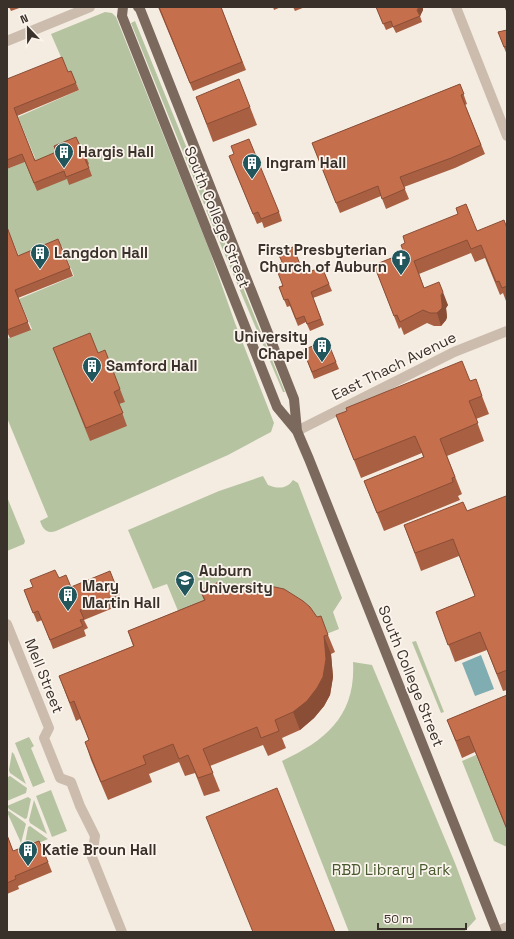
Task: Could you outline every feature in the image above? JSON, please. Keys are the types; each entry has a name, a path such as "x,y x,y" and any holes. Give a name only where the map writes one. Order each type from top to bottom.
{"main road":[{"name":"South College Street","path":"123,7 122,16 277,407 297,431 323,493 496,932"},
{"name":"South College Street","path":"138,7 294,399 297,431"}],"street":[{"path":"7,42 90,7"},
{"path":"456,7 507,136"},
{"name":"East Thach Avenue","path":"297,431 454,352 507,331"},
{"name":"Mell Street","path":"7,624 49,728 44,738 60,778 71,782 95,836 92,857 122,932"},
{"path":"496,932 507,928"}],"green space":[{"path":"105,12 112,13 116,17 209,249 235,323 274,423 271,432 228,455 56,531 50,532 45,530 40,521 48,517 7,418 7,339 32,329 19,299 74,276 62,246 21,261 7,227 7,169 35,158 18,117 79,90 74,78 71,80 51,34"},
{"path":"135,21 210,205 204,204 131,23"},
{"path":"206,210 212,211 285,392 283,392"},
{"path":"263,476 268,485 275,487 285,487 293,480 298,483 342,598 333,612 339,629 324,635 185,628 167,584 153,589 128,530 219,491"},
{"path":"7,497 25,541 24,544 7,551"},
{"path":"416,641 444,712 441,713 412,642"},
{"name":"RBD Library Park","path":"353,662 372,665 455,863 476,919 464,932 349,932 282,761 312,744 336,724 350,697 353,681"},
{"path":"29,737 34,746 31,748 45,782 33,787 15,743"},
{"path":"12,752 26,784 10,773 9,770"},
{"path":"476,755 507,831 507,847 494,841 462,761"},
{"path":"10,776 27,788 26,793 7,801 8,777"},
{"path":"51,790 67,831 52,837 36,796"},
{"path":"28,797 31,799 27,818 25,819 9,809 7,806"},
{"path":"34,800 47,834 30,823 29,820"},
{"path":"9,811 26,824 21,843 7,812"},
{"path":"30,826 48,839 24,849 28,827"}],"water":[{"path":"481,655 494,689 475,696 462,663"}],"building":[{"path":"159,7 221,7 242,62 190,83"},
{"path":"376,7 419,7 417,10 420,16 393,27 391,21 383,24"},
{"path":"507,30 507,46 504,47 498,32"},
{"path":"62,57 68,72 71,71 76,83 14,108 35,161 56,152 54,146 76,137 86,156 84,157 89,168 66,177 64,171 34,183 22,154 7,160 7,79"},
{"path":"239,79 250,107 207,124 196,97"},
{"path":"460,84 464,94 461,95 481,145 400,177 405,189 382,199 378,186 336,203 312,143"},
{"name":"Ingram Hall","path":"249,139 279,212 261,219 258,212 253,214 229,156 234,154 231,146"},
{"name":"First Presbyterian Church of Auburn","path":"466,204 477,231 504,220 507,228 507,286 502,288 499,281 496,282 481,245 471,249 467,240 414,261 424,288 439,282 443,292 441,295 442,308 437,313 430,313 423,310 400,322 397,315 394,316 374,265 404,253 401,245 405,243 403,236 458,214 456,208"},
{"path":"7,227 18,256 58,239 70,268 15,290 28,322 7,330"},
{"path":"293,247 304,274 322,267 329,284 311,292 321,319 307,324 304,316 296,319 288,299 284,300 279,287 283,286 275,265 282,262 278,253"},
{"name":"Samford Hall","path":"90,333 98,353 105,350 120,389 114,392 123,413 86,428 53,348"},
{"name":"University Chapel","path":"327,340 336,362 312,372 303,350"},
{"path":"462,361 470,381 476,379 482,396 469,401 478,423 440,439 455,477 452,478 453,482 377,513 364,481 424,457 415,436 354,460 336,415 347,411 346,408"},
{"path":"506,496 507,670 497,674 480,632 448,645 436,612 475,596 453,539 415,553 404,525 463,502 467,511"},
{"name":"Mary Martin Hall","path":"55,570 59,578 66,575 71,587 110,571 119,594 80,610 84,619 80,620 83,626 50,640 38,611 33,613 24,590 33,587 30,580"},
{"path":"219,582 224,592 250,584 261,584 284,589 303,601 310,607 317,617 321,616 328,635 324,636 326,659 323,677 317,688 307,701 293,712 275,720 279,731 261,738 257,727 203,749 213,773 198,778 188,755 179,759 173,744 143,756 146,764 101,782 85,742 89,740 74,701 70,703 59,676 134,646 128,631 205,600 200,590"},
{"path":"507,695 507,829 469,736 456,741 447,720"},
{"path":"277,788 335,932 253,932 206,817"},
{"path":"7,835 13,851 39,841 48,862 15,876 16,879 7,883"}],"place":[{"name":"Hargis Hall","path":"64,169"},
{"name":"Ingram Hall","path":"252,180"},
{"name":"Langdon Hall","path":"40,270"},
{"name":"First Presbyterian Church of Auburn","path":"401,276"},
{"name":"University Chapel","path":"322,363"},
{"name":"Samford Hall","path":"92,383"},
{"name":"Auburn University","path":"185,597"},
{"name":"Mary Martin Hall","path":"68,612"},
{"name":"Katie Broun Hall","path":"28,867"}]}
